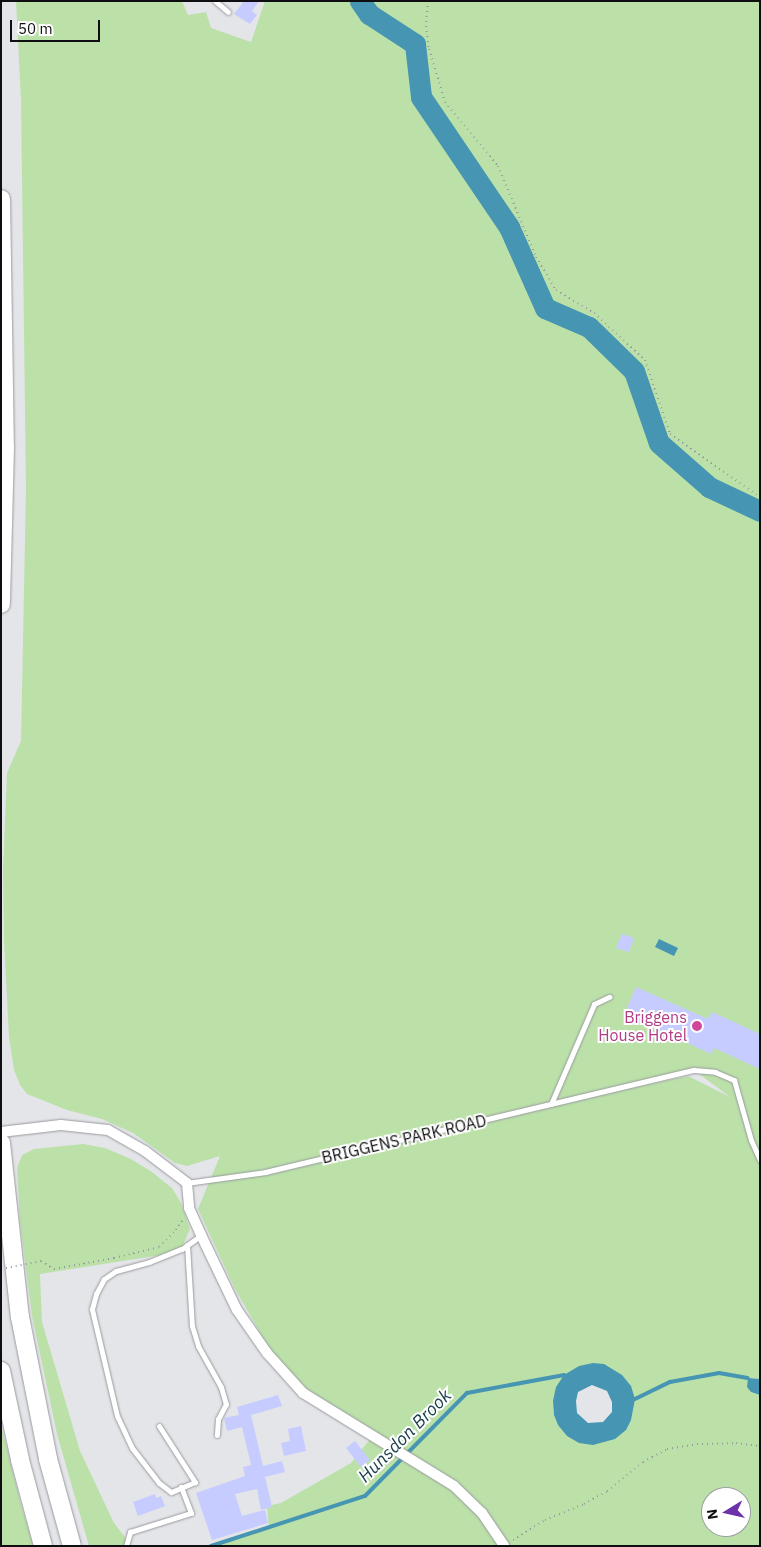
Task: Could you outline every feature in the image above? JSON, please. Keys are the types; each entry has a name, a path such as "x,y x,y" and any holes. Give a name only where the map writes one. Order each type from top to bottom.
{"highway":[{"path":"1,199 5,447 1,604"},
{"path":"1,1143 20,1317 48,1459 72,1546"},
{"path":"1,1371 20,1460 43,1546"}],"street":[{"path":"1,1132 61,1126 108,1130 145,1151 187,1183 189,1208 201,1235 237,1310 267,1353 303,1393 454,1486 482,1513 504,1546"}],"lane":[{"path":"215,1 228,12"},
{"path":"551,1104 594,1004 609,996"},
{"name":"BRIGGENS PARK ROAD","path":"187,1183 265,1172 694,1070 714,1072 734,1080 751,1140 760,1160"},
{"path":"159,1426 195,1482 171,1492 159,1483 132,1448 117,1416 92,1310 96,1294 104,1279 116,1271 149,1262 187,1245 201,1235"},
{"path":"187,1245 192,1326 198,1346 221,1387 226,1404 224,1412 218,1419 217,1435"},
{"path":"126,1546 130,1532 191,1513 182,1487"}],"path":[{"path":"428,1 426,26 429,49 444,102 498,166 536,257 556,290 594,313 645,360 670,434 760,497"},
{"path":"1,1269 41,1261 54,1269 114,1258 159,1247 176,1230 189,1208"},
{"path":"504,1546 546,1520 584,1504 607,1491 643,1462 667,1449 697,1444 736,1443 760,1446"}],"green space":[{"path":"16,1 182,1 188,15 206,12 211,28 251,42 265,1 760,1 760,1379 748,1378 751,1392 760,1395 760,1546 219,1546 226,1541 269,1529 267,1506 281,1503 351,1463 374,1434 306,1388 270,1350 234,1287 198,1209 220,1156 187,1166 175,1163 133,1133 102,1119 67,1110 27,1094 20,1085 14,1070 9,1037 4,941 3,870 7,773 21,741 26,488 21,100","holes":["694,1070 730,1097 688,1076 616,1091","604,1364 626,1430 558,1425 554,1415 553,1401"]},
{"path":"83,1144 105,1148 131,1159 152,1172 172,1188 181,1203 190,1229 180,1252 40,1274 42,1322 80,1451 114,1523 132,1546 89,1546 57,1434 32,1316 20,1221 17,1168 22,1155 34,1149"},
{"path":"1,1424 22,1508 34,1546 1,1546"}],"water":[{"path":"659,939 678,948 674,956 655,947"},
{"path":"593,1363 604,1364 622,1375 631,1386 635,1399 631,1420 626,1430 615,1439 593,1445 579,1443 567,1436 558,1425 554,1415 553,1401 556,1387 564,1375 579,1366","holes":["592,1385 607,1391 612,1402 612,1412 603,1422 588,1423 577,1413 576,1401 578,1392"]},
{"path":"748,1378 760,1379 760,1395 751,1392 747,1387"}],"building":[{"path":"244,1 259,1 252,11 257,15 250,24 234,14"},
{"path":"622,934 634,938 629,952 616,948"},
{"path":"636,987 708,1019 712,1012 760,1034 760,1069 714,1048 711,1054 629,1016 632,1010 627,1008"},
{"path":"278,1395 282,1406 251,1415 263,1466 282,1461 285,1472 265,1477 272,1507 261,1510 257,1489 235,1494 242,1516 265,1510 268,1523 212,1540 196,1493 245,1476 243,1467 251,1465 242,1427 227,1431 224,1418 239,1415 237,1407"},
{"path":"301,1426 306,1451 284,1456 281,1443 290,1441 288,1429"},
{"path":"355,1441 370,1460 361,1467 346,1448"},
{"path":"155,1494 156,1498 161,1496 165,1506 138,1516 133,1502"}],"waterway":[{"path":"360,1 369,14 415,44 421,97 509,227 545,308 589,327 634,371 659,443 709,487 760,511"},
{"path":"635,1399 670,1382 719,1373 748,1378"},
{"name":"Hunsdon Brook","path":"211,1546 365,1496 467,1393 564,1375"}],"place":[{"name":"Briggens House Hotel","path":"697,1026"}]}
